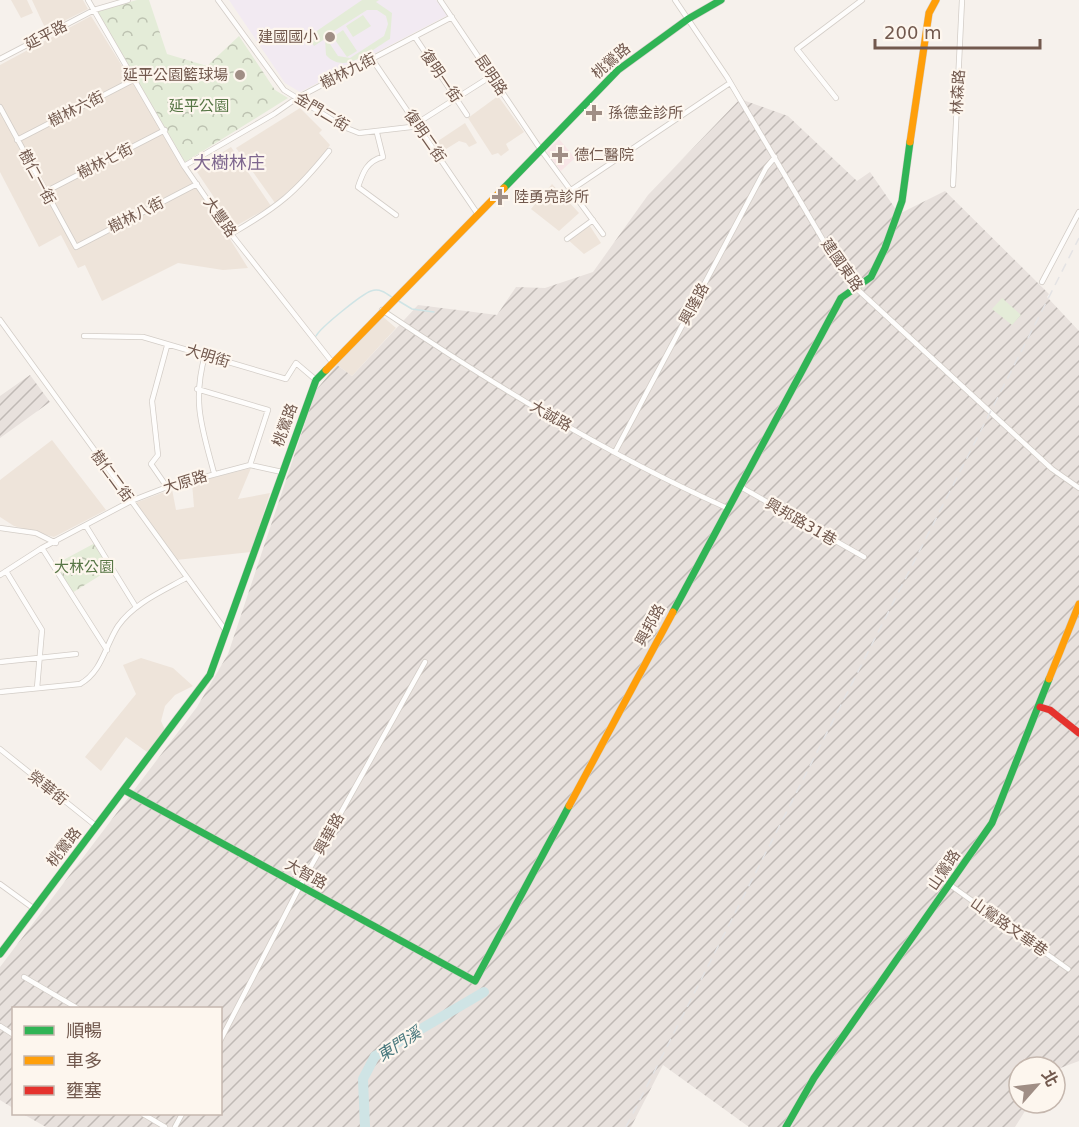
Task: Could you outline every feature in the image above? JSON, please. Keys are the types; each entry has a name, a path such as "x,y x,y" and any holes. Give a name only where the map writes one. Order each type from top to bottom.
{"street":[{"name":"大豐路","path":"88,0 184,166 231,234 332,362"},
{"name":"延平路","path":"0,59 94,10 128,0"},
{"name":"金門二街","path":"218,0 284,90 344,127 359,133 377,133 417,123 493,75"},
{"name":"昆明路","path":"440,0 493,75 541,150 603,234"},
{"name":"建國東路","path":"675,0 730,82 833,257 856,288 1052,469 1079,488"},
{"name":"桃鶯路","path":"0,954 210,675 316,380 618,70 688,19 721,0"},
{"path":"836,98 797,49 862,0"},
{"name":"興邦路","path":"475,981 569,811 727,508 841,298 871,277 885,248 902,201 929,13 936,0"},
{"name":"林森路","path":"953,185 962,0"},
{"name":"樹林九街","path":"184,166 274,114 297,98 452,17"},
{"name":"復明一街","path":"415,37 467,115"},
{"name":"復明二街","path":"372,59 477,213"},
{"name":"樹林六街","path":"17,140 135,79"},
{"path":"571,190 730,82"},
{"name":"樹仁一街","path":"0,107 76,247"},
{"name":"樹林七街","path":"45,192 165,130"},
{"path":"377,133 383,157 371,161 363,172 358,187 396,215"},
{"path":"231,234 275,209 302,185 329,151"},
{"name":"興隆路","path":"615,452 765,168 775,157"},
{"name":"樹林八街","path":"76,247 197,184"},
{"path":"1042,282 1079,212"},
{"path":"567,239 593,220"},
{"name":"大誠路","path":"382,310 452,358 615,452 663,479 727,508"},
{"name":"樹仁二街","path":"0,320 186,578 227,631"},
{"name":"大明街","path":"84,336 142,337 286,379 296,363 316,380"},
{"path":"167,346 153,390 158,455 151,464 167,487"},
{"path":"205,356 197,389 198,410 214,473"},
{"path":"197,389 268,410 250,465"},
{"name":"大原路","path":"0,575 42,548 56,543 130,501 167,487 250,465 282,472"},
{"name":"興邦路31巷","path":"739,486 864,557"},
{"path":"86,526 136,607"},
{"path":"0,528 36,533 56,543"},
{"path":"42,548 107,650"},
{"path":"6,571 42,630 37,688"},
{"path":"0,692 80,684 91,678 118,627 136,607 186,578"},
{"name":"山鶯路","path":"786,1127 814,1078 992,823 1079,604"},
{"path":"0,662 76,654"},
{"name":"興華路","path":"222,1037 300,886 425,662"},
{"path":"1040,707 1050,710 1079,733"},
{"name":"榮華街","path":"0,749 97,827"},
{"name":"大智路","path":"124,790 475,981"},
{"path":"0,884 33,908"},
{"name":"山鶯路文華巷","path":"950,885 1068,969"},
{"path":"24,976 75,1007"},
{"path":"146,1115 165,1127"}],"shaded area":[{"path":"11,0 27,0 33,13 21,18"},
{"path":"32,0 83,0 88,9 46,30"},
{"name":"建國國小","path":"229,0 436,0 448,15 300,92 285,83"},
{"path":"91,16 248,268 223,270 178,263 102,301 85,265 78,268 61,235 39,247 0,172 0,65"},
{"path":"498,96 524,132 506,144 509,150 501,156 498,153 492,155 468,118"},
{"path":"740,99 788,116 857,181 870,172 899,214 945,191 1049,294 1047,297 1079,331 1079,1061 1067,1066 1067,1055 1007,1055 1007,1115 1022,1115 1015,1127 749,1127 663,1065 631,1127 46,1127 25,1115 222,1115 222,1007 12,1007 12,1107 0,1100 0,967 197,707 228,654 316,390 337,365 352,376 418,305 497,315 516,287 545,288 593,272 648,195"},
{"path":"300,108 322,130 319,133 330,145 312,170 275,203 236,148"},
{"path":"465,123 477,143 469,147 466,143 459,141 438,154 432,145"},
{"name":"德仁醫院","path":"559,139 575,158 561,171 546,152"},
{"path":"231,147 271,206 234,227 195,169"},
{"path":"552,184 579,213 559,231 531,209"},
{"path":"588,223 601,243 584,254 567,239"},
{"path":"381,315 396,328 352,376 337,365"},
{"path":"30,375 50,402 0,438 0,396"},
{"path":"52,440 106,510 54,537 14,526 0,517 0,480"},
{"path":"251,468 238,499 270,493 251,552 176,560 135,503 172,489 176,510 194,507 192,483"},
{"path":"141,658 173,668 193,686 175,695 165,706 161,721 165,730 147,752 126,737 101,771 85,757 136,694 123,665"}],"green space":[{"name":"延平公園","path":"137,0 149,0 167,54 207,66 239,36 275,90 288,98 185,162 97,11"},
{"path":"362,0 379,0 376,2 392,13 390,39 350,62 333,61 326,55 325,39 314,46 308,37","holes":["367,10 377,10 386,16 388,24 384,36 350,58 338,56 330,44 334,31"]},
{"path":"363,15 371,26 353,37 346,26"},
{"path":"343,30 357,51 347,57 333,37"},
{"path":"1002,298 1021,315 1012,325 992,309"},
{"name":"大林公園","path":"95,543 112,568 72,593 54,565"}],"waterway":[{"path":"316,336 342,311 371,291 380,291 393,298"},
{"path":"397,300 412,309 434,312"},
{"name":"東門溪","path":"365,1127 363,1079 375,1056 484,992"}],"railway":[{"path":"626,1127 1079,238"}],"traffic: fast":[{"path":"504,188 618,70 688,19 721,0"},
{"path":"673,612 841,298 871,277 885,248 902,201 910,142"},
{"path":"0,954 210,675 316,380 326,370"},
{"path":"786,1127 814,1078 992,823 1049,679"},
{"path":"124,790 475,981 569,806"}],"traffic: slow":[{"path":"910,142 929,13 936,0"},
{"path":"326,370 504,188"},
{"path":"1049,679 1079,604"},
{"path":"569,806 673,612"}],"traffic: jam":[{"path":"1040,707 1050,710 1079,733"}],"place":[{"name":"建國國小","path":"330,37"},
{"name":"延平公園籃球場","path":"240,75"},
{"name":"孫德金診所","path":"594,113"},
{"name":"德仁醫院","path":"560,155"},
{"name":"陸勇亮診所","path":"500,197"}],"district":[{"name":"大樹林庄","path":"229,162"}]}
